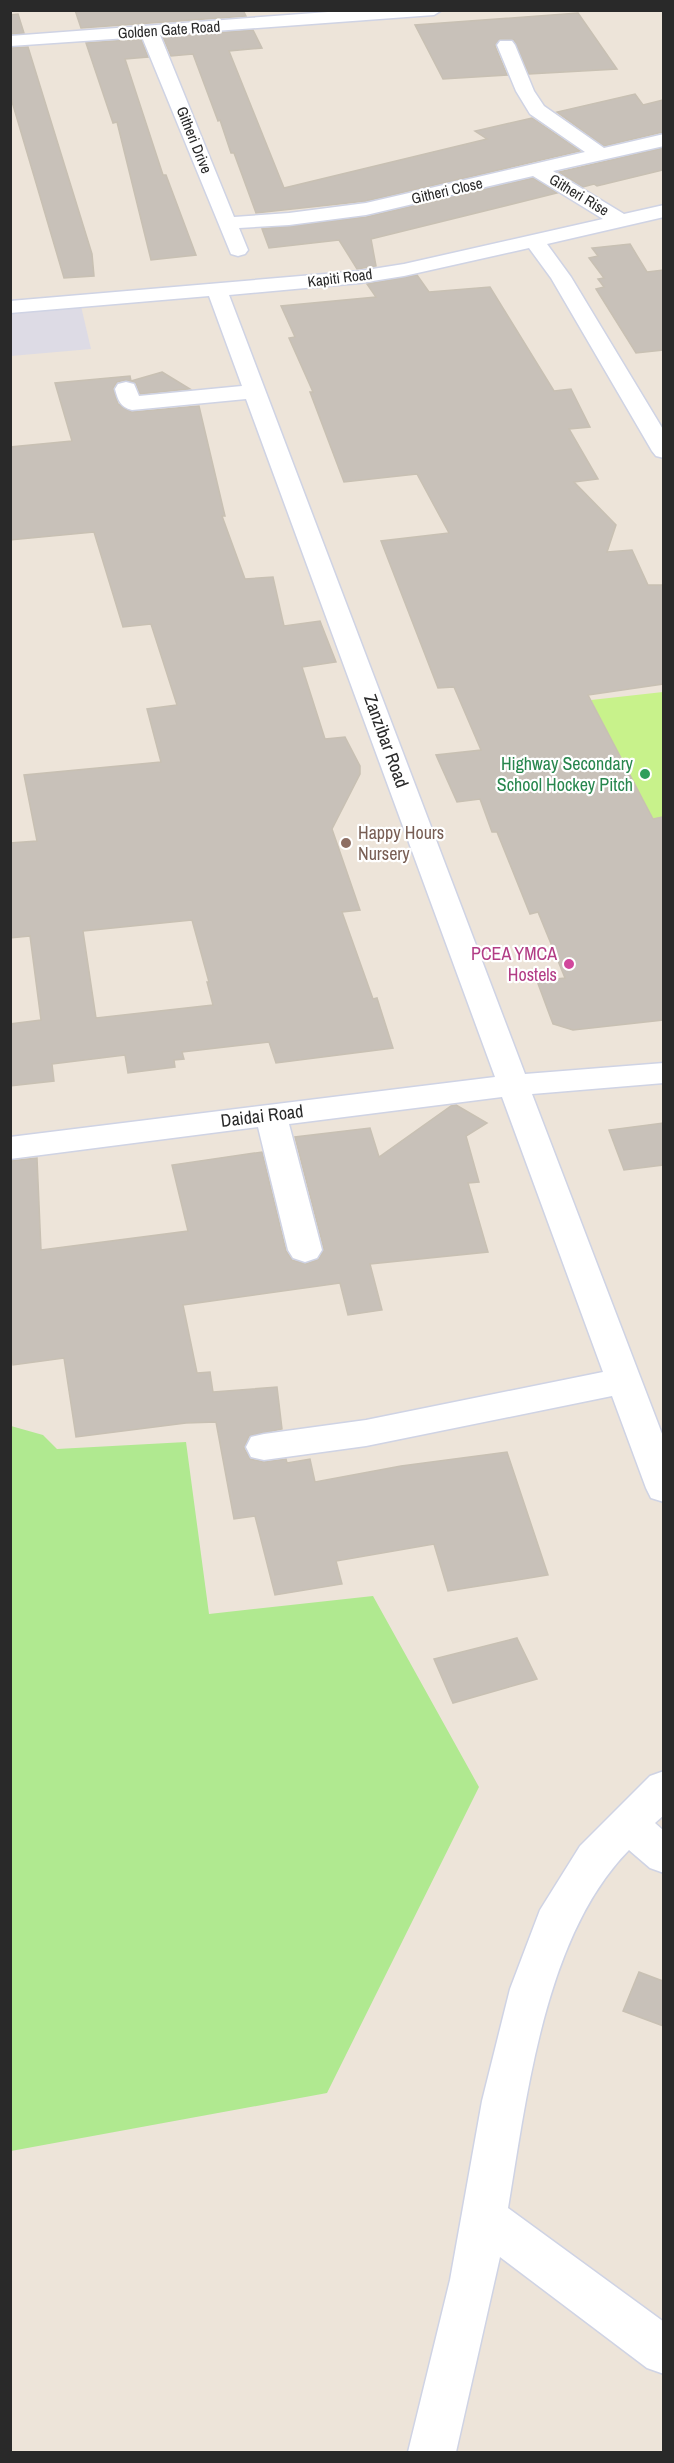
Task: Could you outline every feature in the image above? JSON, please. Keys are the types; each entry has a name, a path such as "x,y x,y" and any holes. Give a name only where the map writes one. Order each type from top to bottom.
{"street":[{"name":"Golden Gate Road","path":"10,41 149,31 279,16 434,10"},
{"name":"Githeri Drive","path":"149,31 238,249"},
{"path":"506,45 525,91 537,110 600,154"},
{"name":"Githeri Close","path":"228,223 289,219 366,209 663,140"},
{"name":"Githeri Rise","path":"537,170 621,221"},
{"name":"Kapiti Road","path":"10,307 360,277 404,270 663,211"},
{"path":"534,240 561,277 663,451"},
{"name":"Zanzibar Road","path":"217,290 663,1488"},
{"path":"126,389 132,403 255,391"},
{"name":"Daidai Road","path":"10,1148 513,1085 663,1073"},
{"path":"271,1115 305,1250"},
{"path":"264,1448 366,1433 623,1381"},
{"path":"432,2452 473,2280 504,2101 531,1989 555,1923 594,1858 663,1788"},
{"path":"627,1824 663,1856"},
{"path":"484,2218 663,2351"}],"shaded area":[{"path":"81,306 91,349 11,356 11,314"}],"green space":[{"name":"Highway Secondary School Hockey Pitch","path":"663,692 663,847 591,700"},
{"path":"11,1426 43,1435 57,1449 186,1442 209,1614 373,1596 479,1787 327,2093 11,2151"}],"building":[{"path":"75,10 243,10 246,16 81,28"},
{"path":"578,13 617,69 529,74 514,40 500,39 495,46 507,75 443,79 415,25"},
{"path":"18,14 24,33 10,34 10,15"},
{"path":"253,30 262,48 229,51 284,188 487,139 475,131 532,118 580,151 366,201 256,213 193,54 171,56 163,37"},
{"path":"141,39 148,57 125,59 163,175 166,175 196,255 151,260 117,122 113,123 86,43"},
{"path":"28,47 92,254 94,276 64,278 10,95 10,48"},
{"path":"635,94 643,105 663,100 663,132 604,146 557,112"},
{"path":"663,148 663,170 597,186 594,184 583,187 559,172"},
{"path":"533,178 557,193 371,239 376,266 357,269 339,240 269,248 262,229 366,217"},
{"path":"630,244 647,272 663,270 663,350 636,353 596,289 604,287 598,279 604,278 589,258 598,256 592,248"},
{"path":"417,275 429,292 490,287 554,391 571,389 590,427 569,429 598,479 574,482 616,525 607,552 632,550 648,585 663,585 663,684 588,695 653,819 663,817 663,1020 573,1030 553,1024 537,981 565,978 538,912 530,914 497,832 492,832 480,799 457,802 436,755 481,750 454,687 438,688 381,541 449,533 417,474 344,482 310,392 313,392 289,338 295,337 281,306 376,297 367,284"},
{"path":"162,372 190,389 140,394 136,383 125,380 117,382 113,388 118,404 132,412 199,406 225,516 222,516 245,579 273,577 284,626 320,621 336,662 302,667 325,739 345,737 360,766 360,774 332,829 360,910 342,912 373,999 377,998 393,1048 276,1063 269,1042 182,1052 184,1059 174,1060 175,1067 128,1073 125,1055 52,1064 54,1081 10,1086 10,1024 41,1020 30,936 10,938 10,843 37,841 24,775 161,762 147,709 177,705 151,624 123,627 94,532 10,540 10,447 72,441 55,383 130,376 131,381","holes":["192,920 209,982 207,982 213,1005 96,1018 83,931"]},
{"path":"456,1105 487,1123 466,1136 479,1182 468,1183 488,1252 370,1264 382,1310 348,1315 340,1283 183,1305 197,1373 210,1372 213,1392 277,1387 282,1429 249,1436 244,1448 250,1459 264,1462 286,1459 287,1463 310,1459 315,1482 401,1466 507,1452 548,1575 448,1591 434,1544 336,1561 342,1584 275,1595 255,1516 234,1519 216,1422 186,1423 76,1437 64,1358 13,1365 10,1342 10,1161 37,1158 41,1250 188,1231 172,1165 262,1152 286,1251 292,1260 306,1264 319,1259 324,1249 295,1137 370,1128 379,1157 451,1106"},
{"path":"663,1123 663,1165 624,1170 609,1130"},
{"path":"517,1638 537,1679 453,1703 434,1659"},
{"path":"639,1972 663,1981 663,2026 623,2011"}],"place":[{"name":"Highway Secondary School Hockey Pitch","path":"645,774"},
{"name":"Happy Hours Nursery","path":"346,843"},
{"name":"PCEA YMCA Hostels","path":"569,964"}]}
